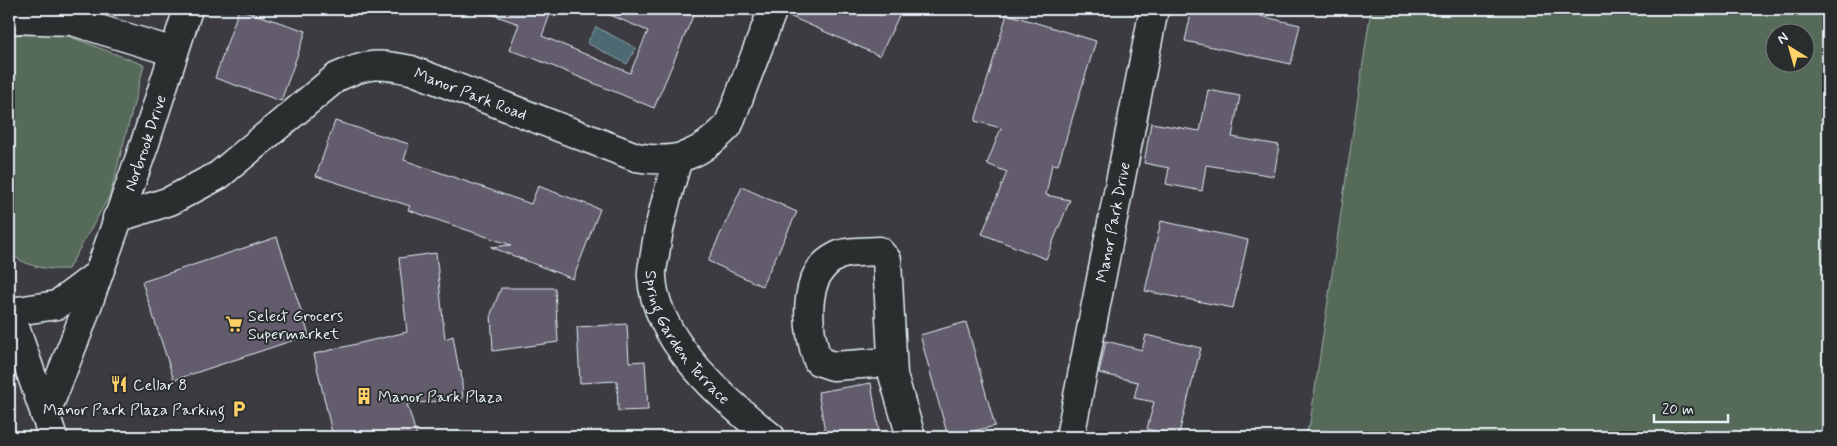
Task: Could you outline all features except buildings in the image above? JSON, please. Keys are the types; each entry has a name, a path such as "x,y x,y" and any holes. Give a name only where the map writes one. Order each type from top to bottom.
{"street":[{"name":"Norbrook Drive","path":"49,426 97,275 188,9"},
{"name":"Manor Park Road","path":"117,218 170,201 219,175 337,77 360,66 384,64 411,70 636,157 657,161 678,158 698,152 714,141 728,126 773,9"},
{"name":"Manor Park Drive","path":"1070,437 1154,9"},
{"path":"9,19 72,15 174,52"},
{"name":"Spring Garden Terrace","path":"678,158 658,228 652,277 658,302 666,324 674,337 714,387 744,416 772,437"},
{"path":"891,362 833,366 818,361 812,344 810,312 812,288 818,271 837,256 879,251 887,260 891,362 911,437"},
{"path":"49,426 9,311 57,306 97,275"}],"green space":[{"path":"1371,9 1828,9 1828,437 1304,437 1310,423"},
{"path":"63,34 144,65 110,195 68,269 44,268 23,262 9,253 9,35"}],"water":[{"path":"596,27 636,48 627,64 587,43"}],"place":[{"name":"Select Grocers Supermarket","path":"234,324"},
{"name":"Cellar 8","path":"119,384"},
{"name":"Manor Park Plaza","path":"364,396"},
{"name":"Manor Park Plaza Parking","path":"239,409"}]}
